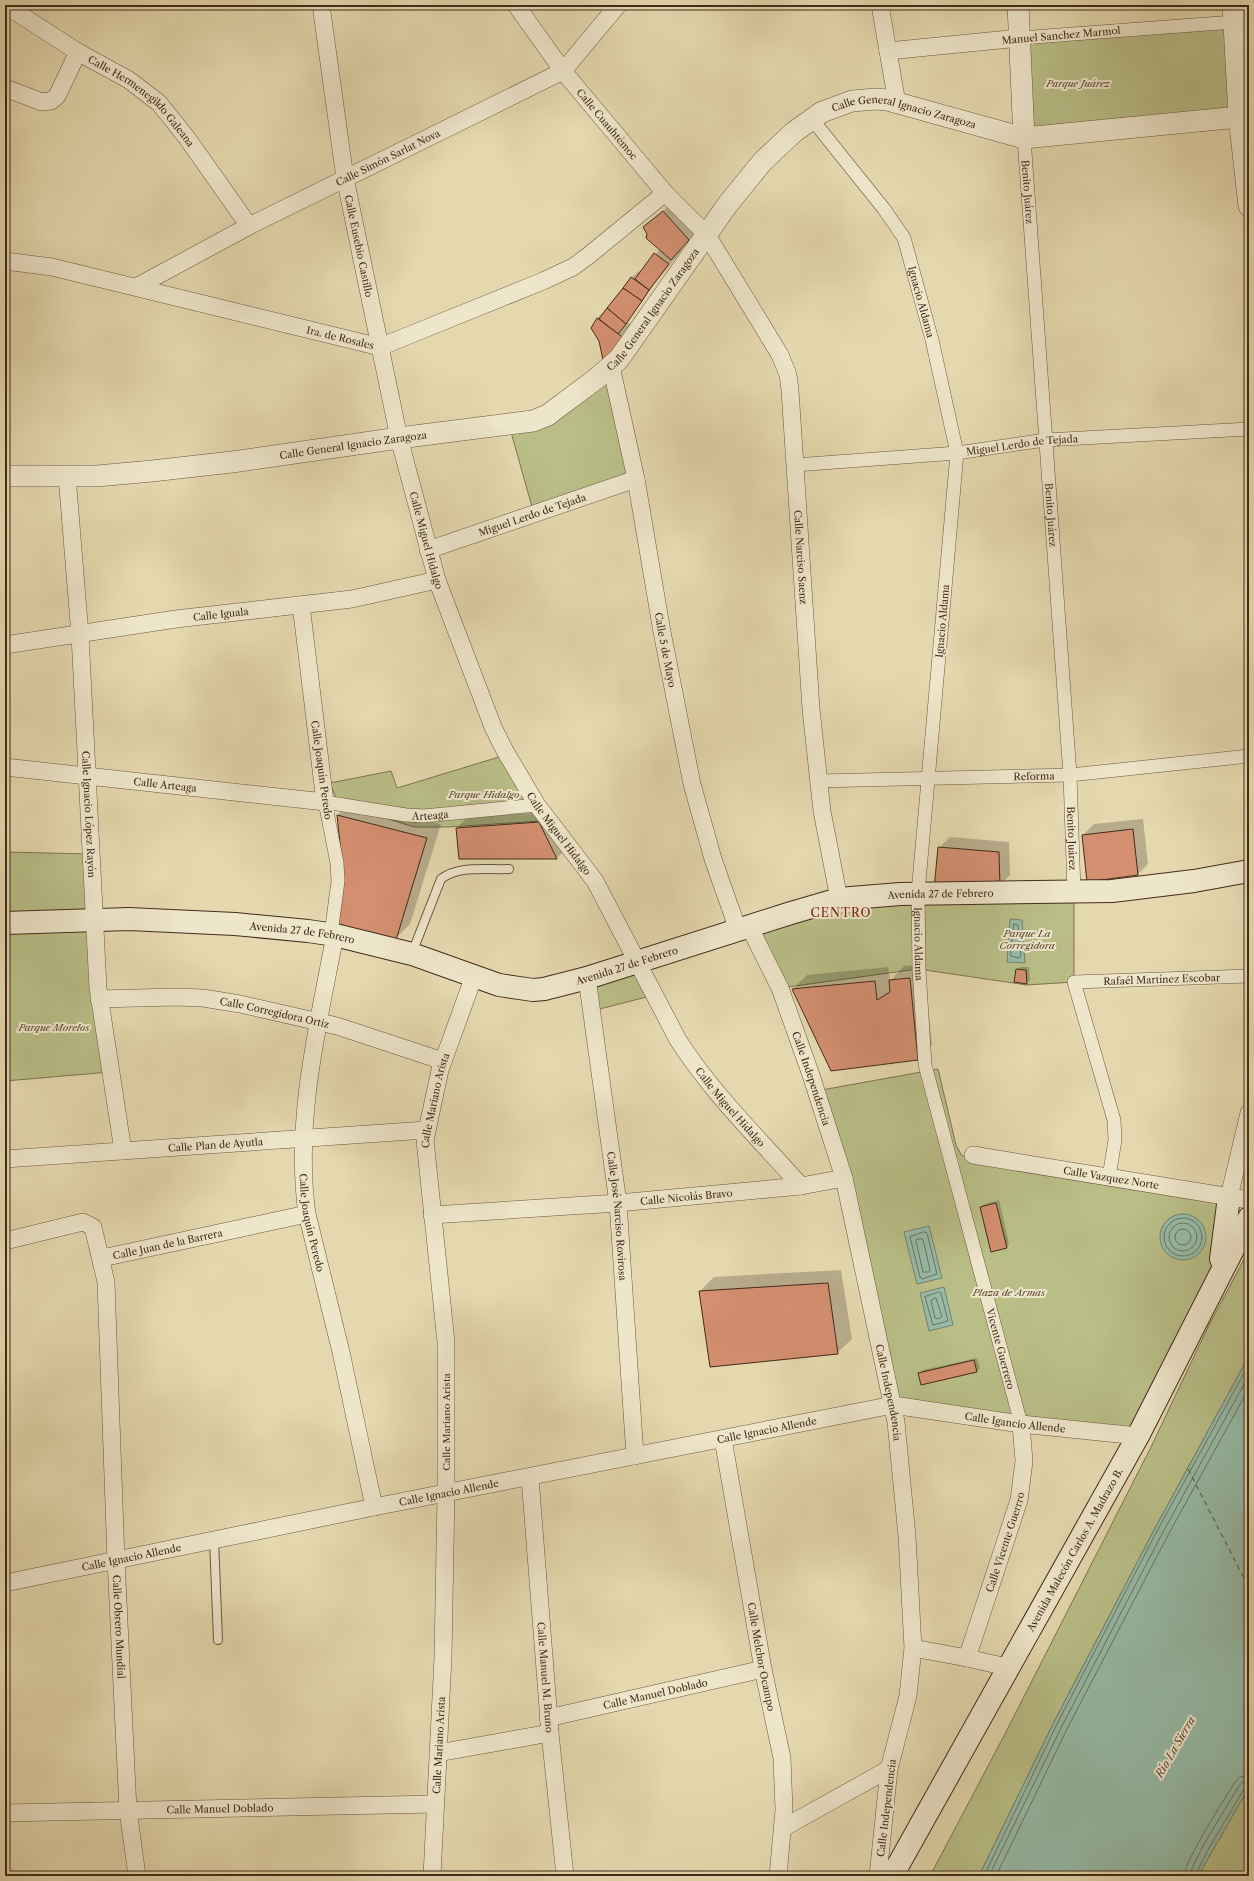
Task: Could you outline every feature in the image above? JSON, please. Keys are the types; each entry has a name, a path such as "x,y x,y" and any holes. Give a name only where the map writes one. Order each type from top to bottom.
{"main road":[{"name":"Avenida 27 de Febrero","path":"5,923 94,919 235,924 333,935 412,954 509,988 533,990 544,989 587,978 839,899 918,893 1074,892 1139,888 1194,881 1249,871"},
{"path":"1219,1274 1239,1198"},
{"name":"Avenida Malecón Carlos A. Madrazo B.","path":"892,1876 1138,1436 1219,1274 1249,1218"}],"street":[{"name":"Calle Hermenegildo Galeana","path":"5,5 78,52 129,80 159,104 187,138 249,226"},
{"name":"Calle Eusebio Castillo","path":"321,5 345,178 399,438"},
{"name":"Calle Cuauhtémoc","path":"516,5 563,71 665,193 707,235"},
{"name":"Calle Simón Sarlat Nova","path":"138,286 249,226 563,71 618,5"},
{"path":"880,5 897,103"},
{"path":"1018,5 1024,138"},
{"path":"1239,16 1249,206"},
{"name":"Manuel Sanchez Marmol","path":"888,51 1239,16"},
{"path":"5,88 42,102 51,101 57,96 78,52"},
{"name":"Calle General Ignacio Zaragoza","path":"5,476 124,474 232,462 399,438 533,421 548,415 604,373 627,348 724,209 750,176 794,132 811,118 852,101 876,99 897,103 1024,138 1244,116"},
{"name":"Ignacio Aldama","path":"811,118 884,209 904,238 932,340 957,453 918,893 918,969 925,1065 951,1157"},
{"name":"Benito Juárez","path":"1024,138 1070,775 1074,892"},
{"name":"1ra. de Rosales","path":"5,261 52,266 138,286 380,347 543,281 573,267 665,193"},
{"name":"Calle Narciso Saenz","path":"707,235 785,365 790,390 811,708 818,781 827,840 839,899"},
{"name":"Calle 5 de Mayo","path":"604,373 636,479 664,640 692,784 713,859 744,928"},
{"name":"Miguel Lerdo de Tejada","path":"795,465 957,453 1045,440 1249,429"},
{"name":"Calle Miguel Hidalgo","path":"399,438 437,580 496,733 537,805 595,881 674,1034 689,1057 727,1103 801,1186"},
{"name":"Calle Ignacio López Rayón","path":"67,476 80,635 86,775 99,999 123,1151"},
{"name":"Miguel Lerdo de Tejada","path":"428,550 636,479"},
{"name":"Calle Iguala","path":"5,645 80,635 170,620 352,599 437,580"},
{"name":"Calle Joaquín Peredo","path":"301,605 325,802 337,863 338,880 333,935 306,1104 304,1138 304,1192 307,1214 341,1352 374,1507"},
{"name":"Reforma","path":"818,781 1070,775 1249,756"},
{"name":"Calle Arteaga","path":"5,767 325,802"},
{"name":"Arteaga","path":"325,802 406,815 424,816 537,805"},
{"name":"Calle Independencia","path":"744,928 780,988 811,1075 844,1178 893,1405 907,1536 913,1648 908,1696 889,1769 878,1876"},
{"name":"Calle Mariano Arista","path":"432,1876 443,1657 446,1494 446,1333 425,1144 426,1130 443,1061 474,976"},
{"name":"Rafaél Martínez Escobar","path":"1109,1177 1115,1140 1114,1120 1074,982 1249,976"},
{"name":"Calle José Narciso Rovirosa","path":"587,978 618,1203 635,1456"},
{"name":"Calle Corregidora Ortiz","path":"99,999 158,997 203,998 240,1004 319,1022 443,1061"},
{"path":"1239,1198 1249,1114"},
{"name":"Calle Plan de Ayutla","path":"5,1159 426,1130"},
{"name":"Calle Vazquez Norte","path":"973,1155 1239,1198"},
{"name":"Vicente Guerrero","path":"951,1157 1021,1424"},
{"name":"Calle Nicolás Bravo","path":"432,1215 618,1203 801,1186 844,1178"},
{"name":"Calle Juan de la Barrera","path":"5,1241 85,1222 93,1227 102,1258 307,1214"},
{"name":"Calle Obrero Mundial","path":"102,1258 107,1288 116,1560 128,1810 137,1876"},
{"name":"Calle Igancio Allende","path":"893,1405 1021,1424 1138,1436"},
{"name":"Calle Ignacio Allende","path":"5,1583 374,1507 530,1478 893,1405"},
{"name":"Calle Vicente Guerrro","path":"967,1658 1019,1500 1024,1461 1021,1424"},
{"name":"Calle Melchor Ocampo","path":"723,1439 763,1669 782,1758 784,1792 778,1876"},
{"name":"Calle Manuel M. Bruno","path":"530,1478 549,1725 565,1876"},
{"path":"913,1648 1008,1667"},
{"name":"Calle Manuel Doblado","path":"438,1753 763,1669"},
{"path":"782,1828 889,1769"},
{"name":"Calle Manuel Doblado","path":"5,1813 435,1804"}],"lane":[{"path":"570,387 604,373"},
{"path":"412,954 441,880 449,873 458,870 509,869"},
{"path":"214,1540 218,1640"}],"green space":[{"name":"Parque Juárez","path":"1234,22 1239,117 1024,138 1019,38"},
{"path":"611,366 636,479 534,514 509,425 533,421"},
{"name":"Parque Hidalgo","path":"499,757 527,803 541,821 448,827 414,827 338,803 330,783 391,771 397,788"},
{"name":"Parque Morelos","path":"5,852 90,854 110,1072 5,1081"},
{"name":"Parque La Corregidora","path":"1074,892 1074,982 1027,985 918,969 780,988 749,926 791,913"},
{"path":"638,961 654,995 592,1011 587,978"},
{"name":"Plaza de Armas","path":"938,1069 956,1145 962,1156 973,1155 1229,1197 1219,1274 1138,1436 893,1405 816,1091"},
{"path":"1249,1250 1249,1356 1154,1530 1054,1722 979,1876 930,1876 1007,1730 1151,1447 1208,1327"},
{"path":"1249,1787 1249,1876 1198,1876"}],"water":[{"path":"1010,919 1022,920 1025,963 1007,962"},
{"path":"1183,1214 1196,1218 1202,1224 1206,1237 1202,1250 1196,1256 1183,1260 1170,1256 1164,1250 1160,1237 1164,1224 1170,1218"},
{"path":"929,1226 942,1278 917,1284 904,1232"},
{"path":"944,1287 953,1325 929,1331 920,1293"},
{"name":"Río La Sierra","path":"1249,1356 1249,1787 1198,1876 979,1876 1054,1722 1154,1530"}],"building":[{"path":"663,211 689,240 671,260 646,238 647,234 643,227"},
{"path":"654,253 669,264 649,290 635,279"},
{"path":"631,277 649,290 642,301 623,288"},
{"path":"623,288 642,301 626,324 607,308"},
{"path":"607,308 626,324 618,334 599,319"},
{"path":"597,318 625,339 603,360 599,341 591,328"},
{"path":"337,815 427,838 396,940 338,926 344,880"},
{"path":"539,822 557,859 459,859 456,828"},
{"path":"1133,829 1138,875 1087,882 1082,835"},
{"path":"938,847 999,852 1000,887 934,889"},
{"path":"1016,969 1026,970 1027,984 1014,982"},
{"path":"910,978 918,1060 831,1071 792,989 875,981 877,1000 890,992 889,980"},
{"path":"996,1203 1007,1248 991,1252 980,1207"},
{"path":"828,1283 838,1354 710,1367 699,1291"},
{"path":"974,1360 977,1372 921,1385 918,1373"}],"ferry route":[{"path":"1188,1469 1249,1588"}],"district":[{"name":"CENTRO","path":"841,913"}]}
